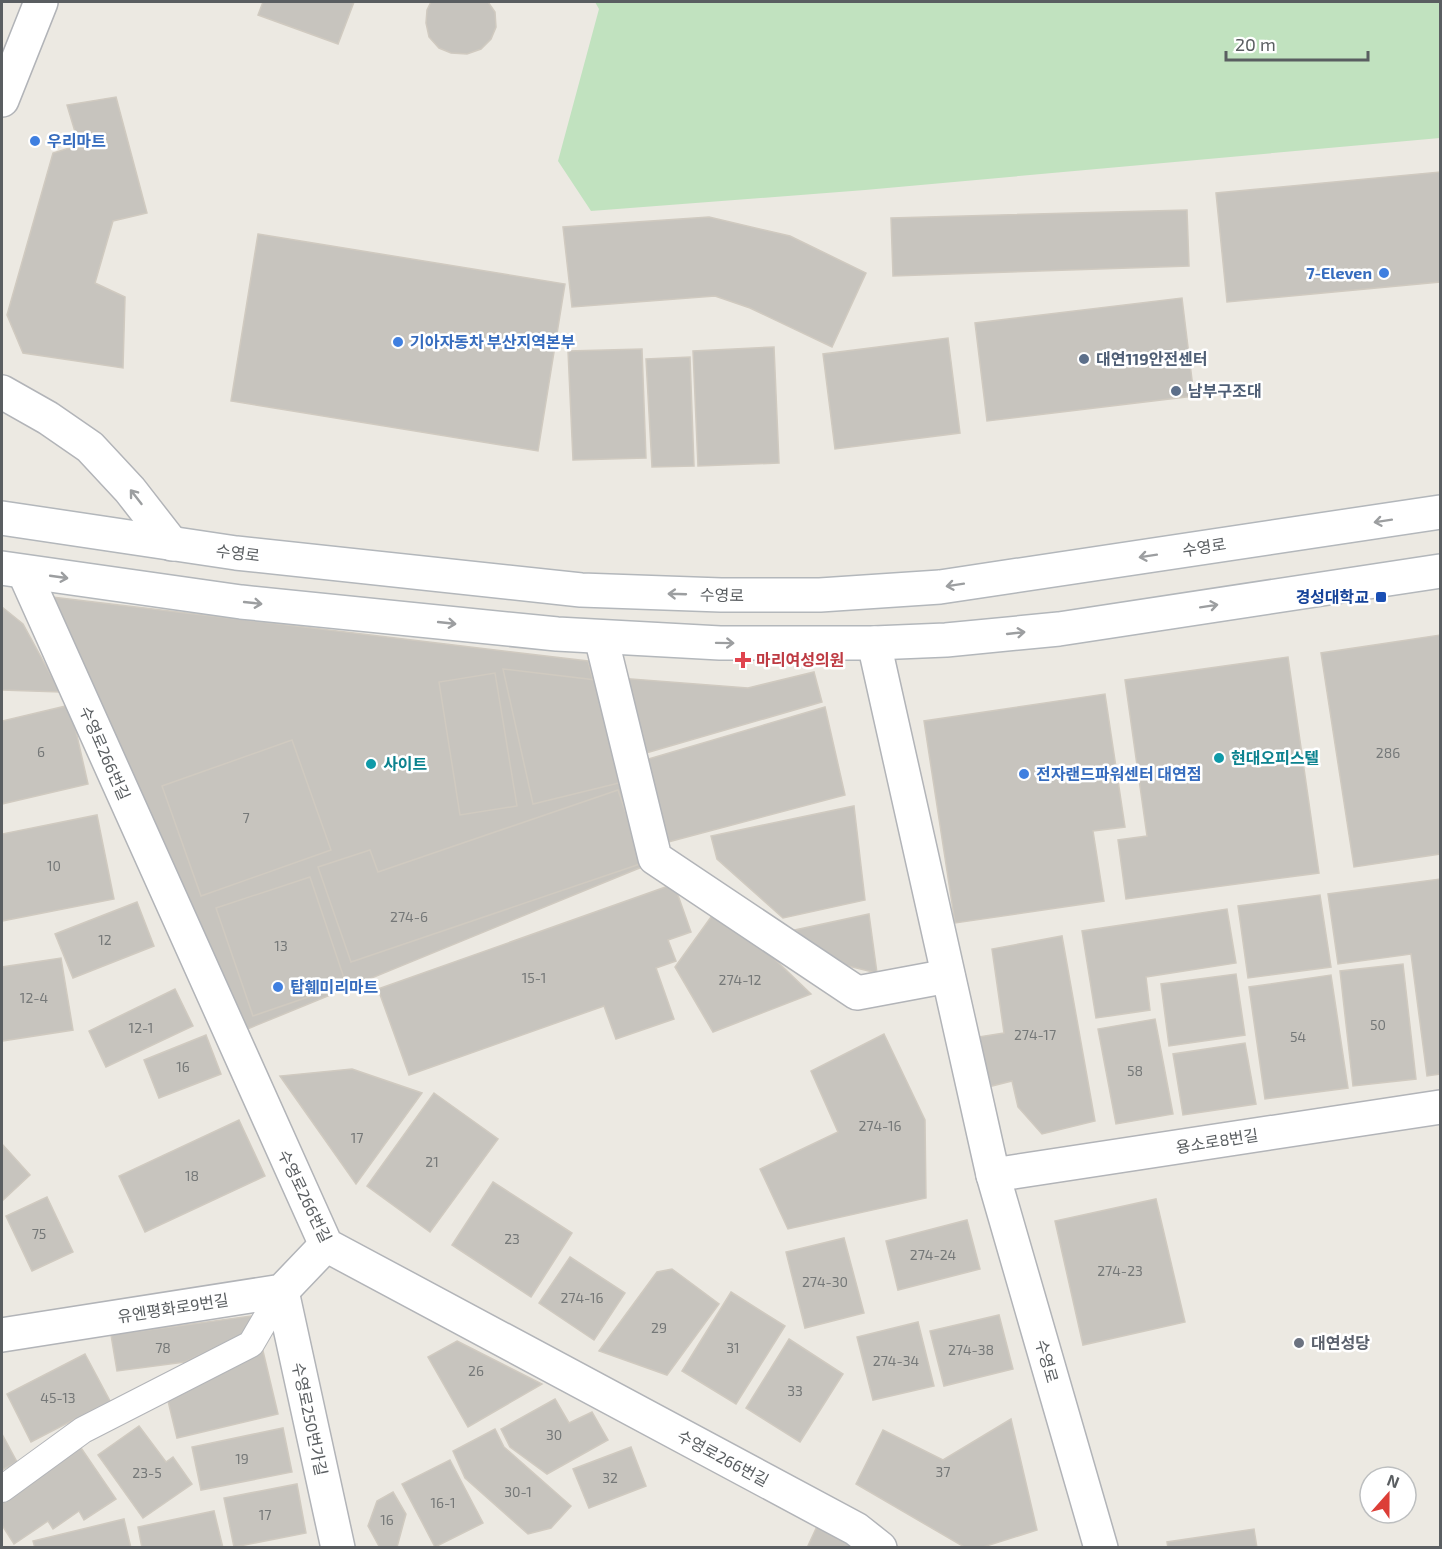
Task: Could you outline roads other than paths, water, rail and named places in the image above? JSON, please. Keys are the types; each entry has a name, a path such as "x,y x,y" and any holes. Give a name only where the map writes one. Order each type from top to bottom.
{"street":[{"path":"2,100 41,2"},
{"path":"2,392 48,418 90,447 130,490 172,544"},
{"name":"수영로","path":"2,518 236,553 581,590 721,595 820,594 940,587 1440,512"},
{"path":"13,570 241,602 557,634 720,643 874,643 946,640 1059,629 1440,571"},
{"name":"수영로266번길","path":"13,570 326,1245 856,1528 880,1548"},
{"path":"601,637 655,858 857,993 948,976"},
{"name":"수영로","path":"874,643 993,1175 1101,1548"},
{"name":"용소로8번길","path":"993,1175 1440,1107"},
{"path":"282,1291 326,1245"},
{"name":"유엔평화로9번길","path":"2,1335 282,1291"},
{"name":"수영로250번가길","path":"282,1291 334,1547"}],"lane":[{"path":"2,1489 83,1430 251,1344 282,1291"}],"place":[{"name":"우리마트","path":"35,141"},
{"name":"7-Eleven","path":"1384,273"},
{"name":"기아자동차 부산지역본부","path":"398,342"},
{"name":"대연119안전센터","path":"1084,359"},
{"name":"남부구조대","path":"1176,391"},
{"name":"경성대학교","path":"1381,597"},
{"name":"마리여성의원","path":"743,660"},
{"name":"현대오피스텔","path":"1219,758"},
{"name":"사이트","path":"371,764"},
{"name":"전자랜드파워센터 대연점","path":"1024,774"},
{"name":"탑훼미리마트","path":"278,987"},
{"name":"대연성당","path":"1299,1343"}]}
